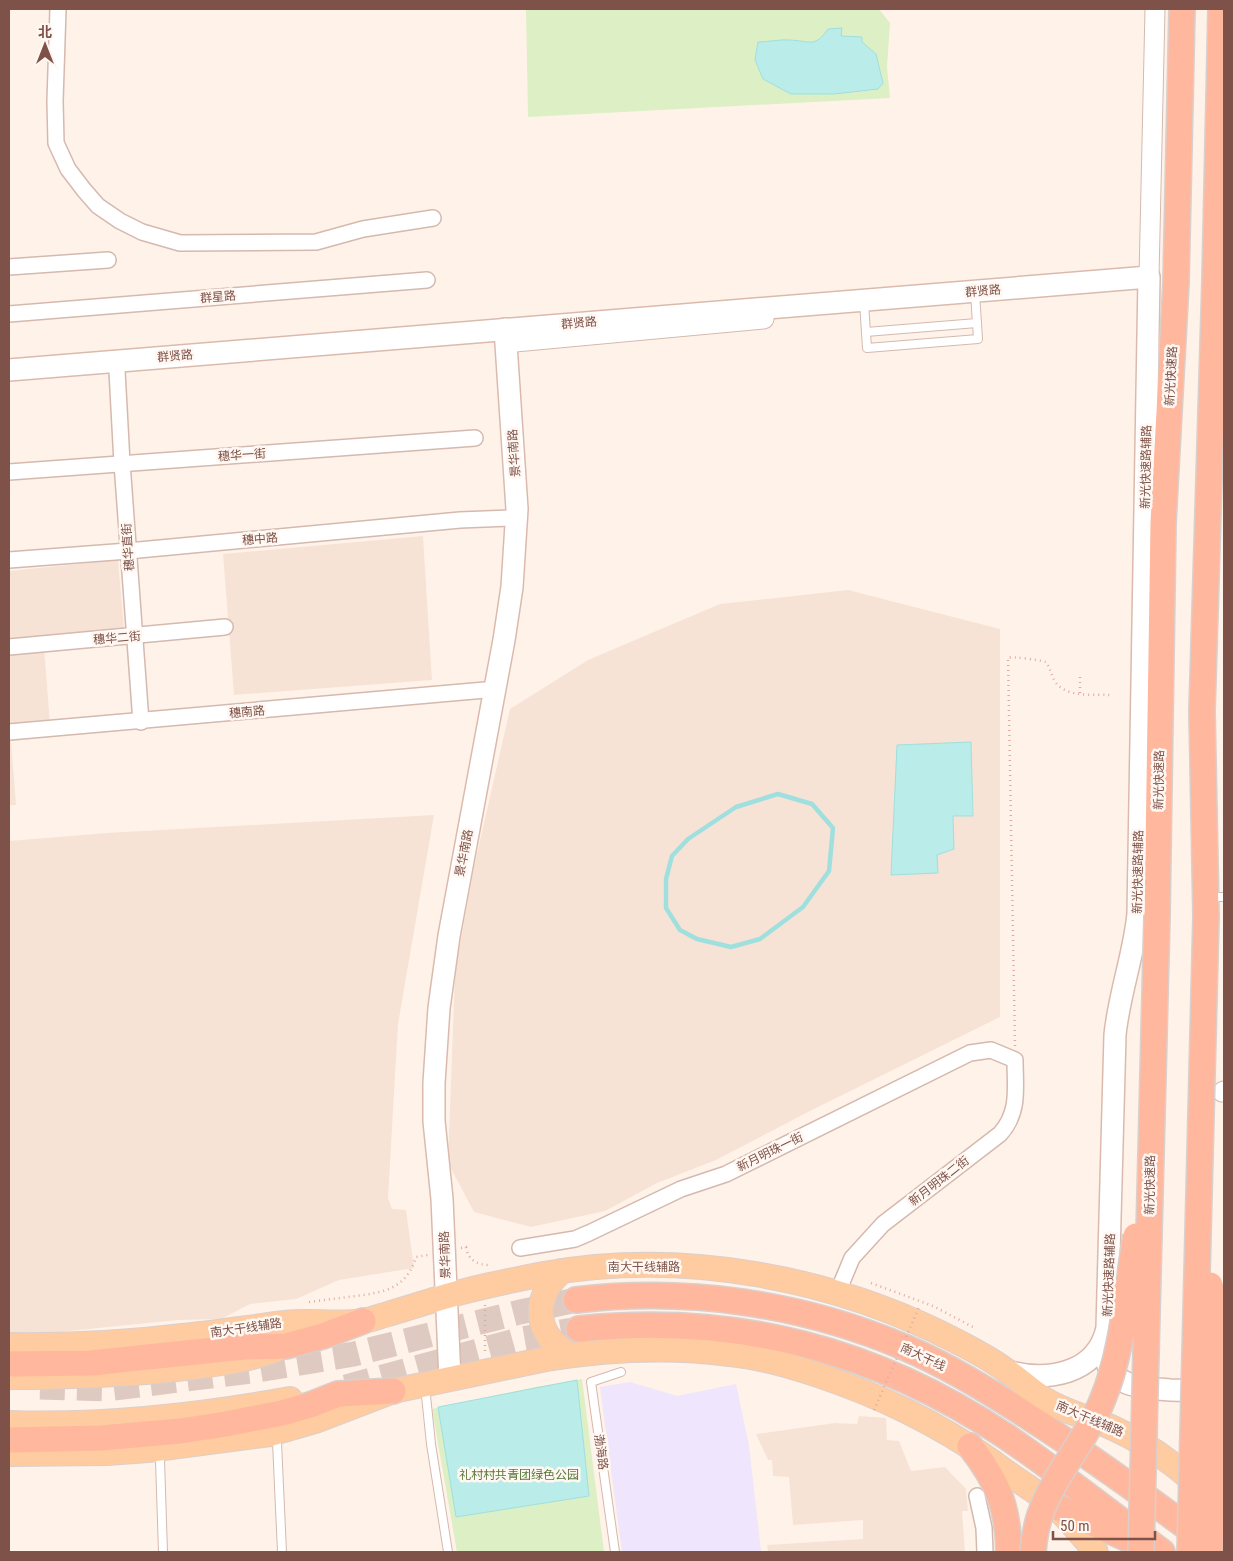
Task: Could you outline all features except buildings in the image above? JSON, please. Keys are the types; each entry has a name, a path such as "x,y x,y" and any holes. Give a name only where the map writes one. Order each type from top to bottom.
{"highway":[{"name":"新光快速路","path":"1141,1552 1157,915 1163,523 1176,282 1182,9"},
{"path":"1190,1552 1198,1220 1216,904 1202,711 1215,289 1221,9"},
{"path":"1033,1552 1040,1515 1047,1497 1092,1422 1110,1379 1117,1356 1150,1160"},
{"path":"1198,1220 1213,1303 1214,1329 1210,1552"},
{"name":"南大干线","path":"576,1300 616,1296 662,1296 708,1297 738,1301 813,1316 905,1347 979,1386 1031,1418 1104,1466 1221,1552"},
{"path":"9,1364 91,1363 243,1346 286,1346 323,1336 364,1321"},
{"path":"579,1329 621,1325 664,1325 732,1330 808,1345 871,1366 925,1390 1005,1436 1162,1552"},
{"path":"9,1440 101,1438 189,1430 282,1413 338,1394 393,1391"},
{"path":"970,1446 986,1466 1001,1497 1008,1523 1009,1552"},
{"path":"1055,1506 1158,1552"}],"main road":[{"name":"群贤路","path":"9,370 861,314 973,305 1149,284"},
{"name":"新光快速路辅路","path":"1007,1371 1033,1376 1059,1374 1089,1360 1104,1341 1108,1316 1115,1035 1117,1014 1135,938 1138,914 1149,284"},
{"name":"群贤路","path":"9,383 503,339"},
{"name":"群贤路","path":"9,383 503,339"},
{"name":"景华南路","path":"450,1378 442,1190 434,1121 435,1070 439,1008 449,936 503,648 512,586 517,509 503,339"},
{"name":"南大干线辅路","path":"9,1345 119,1342 188,1336 290,1322 364,1321 485,1285 562,1271 637,1266 697,1268 786,1280 837,1294 887,1311 957,1341 1007,1371 1052,1404 1104,1424 1137,1440 1185,1472 1224,1509"},
{"path":"562,1271 554,1278 543,1294 540,1314 542,1325 547,1334 562,1350 571,1355"},
{"path":"1104,1341 1107,1364 1112,1374 1122,1382 1147,1388 1194,1391 1224,1383"},
{"path":"9,1377 99,1375 190,1367 247,1359 286,1346"},
{"path":"9,1454 107,1453 148,1450 270,1434 315,1421 393,1391 571,1355 606,1351 672,1350 732,1354 776,1363 871,1394 938,1427 970,1446 1055,1506 1096,1552"},
{"path":"9,1423 74,1423 173,1417 243,1408 299,1397 338,1394"}],"street":[{"path":"58,9 55,101 56,142 68,169 84,190 98,206 120,222 142,232 180,243 316,242 363,229 433,218"},
{"path":"1149,284 1155,9"},
{"path":"9,267 108,260"},
{"name":"群星路","path":"9,314 427,280"},
{"name":"穗华直街","path":"117,372 141,722"},
{"name":"穗华一街","path":"9,472 475,438"},
{"name":"穗中路","path":"9,560 128,551 460,520 512,518"},
{"name":"穗华二街","path":"9,647 134,637 225,627"},
{"name":"穗南路","path":"9,732 141,722 485,690"},
{"name":"新月明珠一街","path":"520,1248 575,1239 681,1189 726,1174 970,1053 991,1050 1015,1060"},
{"name":"新月明珠二街","path":"837,1294 852,1258 883,1224 1006,1128 1015,1105 1015,1060"},
{"path":"977,1496 984,1528 985,1552"}],"lane":[{"path":"973,305 978,339 867,348 861,314 973,305"},
{"name":"渤海路","path":"614,1552 591,1382 621,1372"},
{"path":"425,1384 431,1444 448,1552"},
{"path":"277,1442 282,1552"},
{"path":"160,1460 163,1552"}],"path":[{"path":"1015,1060 1008,658 1013,656 1046,662 1057,684 1066,692 1111,695"},
{"path":"1080,677 1080,694"},
{"path":"868,1283 933,1306 971,1326 976,1331"},
{"path":"485,1304 486,1360"},
{"path":"878,1414 873,1412 920,1305"}],"shaded area":[{"path":"423,536 432,680 234,695 223,554"},
{"path":"118,560 125,641 44,647 51,737 11,741 16,805 9,805 9,571"},
{"path":"848,590 1000,629 1000,1017 716,1160 657,1183 605,1211 531,1227 474,1212 448,1163 455,973 474,867 510,709 588,660 720,604"},
{"path":"434,815 398,1024 388,1198 392,1209 406,1210 414,1268 339,1280 296,1299 250,1304 221,1319 178,1320 9,1337 9,841 107,833"},
{"path":"630,1382 677,1396 736,1384 749,1446 761,1551 622,1552 600,1387"},
{"path":"859,1416 886,1418 887,1440 899,1441 911,1471 945,1467 966,1489 968,1511 962,1511 965,1552 768,1552 767,1545 863,1539 863,1520 793,1525 789,1477 773,1476 772,1460 768,1460 756,1434 835,1423 857,1424"}],"green space":[{"path":"526,9 879,9 890,23 887,67 890,98 528,117"},
{"name":"礼村村共青团绿色公园","path":"582,1379 604,1552 457,1552 432,1409"}],"water":[{"path":"842,28 841,36 862,37 862,42 876,54 883,83 878,89 834,94 791,94 763,79 755,60 758,42 786,40 812,42 819,39 828,29"},
{"path":"971,742 973,816 953,816 954,849 937,855 938,873 891,875 897,745"},
{"name":"礼村村共青团绿色公园","path":"577,1380 589,1496 456,1517 438,1407"}],"waterway":[{"path":"778,794 812,804 833,828 829,871 803,907 760,939 731,947 697,939 680,930 666,908 666,879 672,856 688,839 736,807 778,794"}],"tunnel":[{"path":"40,1387 107,1389 251,1371 354,1354 520,1312 576,1300"},
{"path":"346,1387 522,1339 579,1329"}]}
